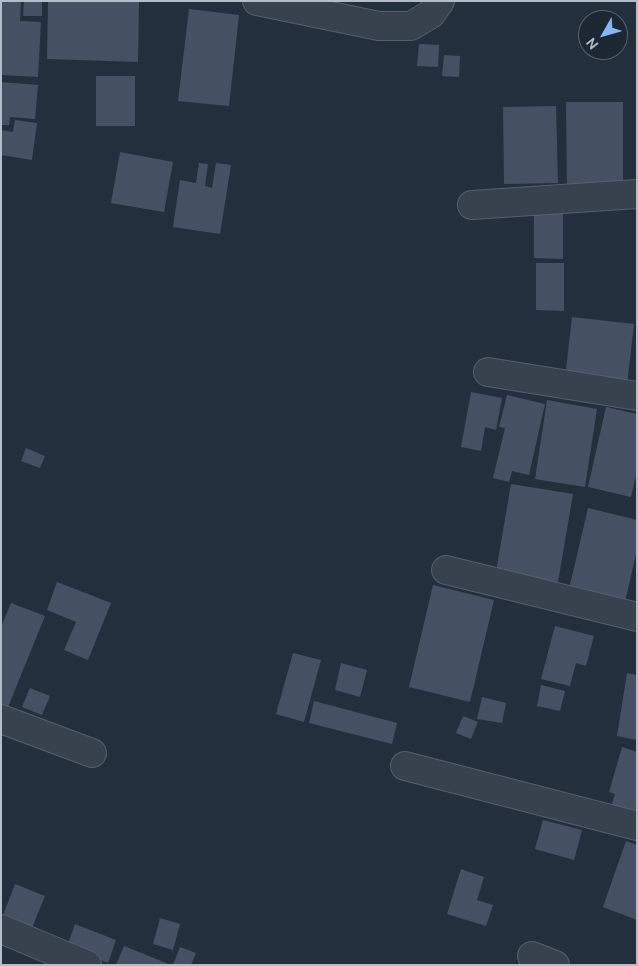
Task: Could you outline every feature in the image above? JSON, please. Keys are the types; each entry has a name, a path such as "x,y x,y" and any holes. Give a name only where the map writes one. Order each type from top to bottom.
{"street":[{"path":"257,1 378,26 411,26 431,14 440,1"},
{"path":"472,205 637,194"},
{"path":"488,372 637,396"},
{"path":"446,570 637,617"},
{"path":"1,719 92,753"},
{"path":"405,766 637,826"},
{"path":"1,929 87,965"}],"building":[{"path":"1,1 21,1 20,21 41,22 38,77 1,75"},
{"path":"24,1 42,1 42,16 23,16"},
{"path":"48,1 139,1 138,62 47,59"},
{"path":"189,9 239,15 229,106 178,101"},
{"path":"419,44 439,45 438,67 417,66"},
{"path":"444,55 460,56 459,77 442,76"},
{"path":"96,76 135,76 135,126 96,126"},
{"path":"1,82 38,85 35,119 10,117 9,125 1,125"},
{"path":"566,102 623,102 623,187 567,187"},
{"path":"556,106 558,183 504,184 503,107"},
{"path":"15,120 37,123 32,160 1,155 1,130 13,132"},
{"path":"120,152 173,162 164,212 111,203"},
{"path":"199,163 208,164 205,186 212,188 216,163 231,165 220,234 173,227 180,180 196,183"},
{"path":"534,214 563,214 563,259 534,258"},
{"path":"536,263 564,263 564,311 536,310"},
{"path":"572,317 634,324 627,385 565,378"},
{"path":"471,392 502,398 496,430 485,427 481,451 461,447"},
{"path":"507,395 545,404 529,475 512,471 509,482 493,478 505,428 499,427"},
{"path":"547,400 597,409 585,487 535,479"},
{"path":"606,407 637,414 637,472 631,497 588,487"},
{"path":"26,448 45,456 40,468 21,461"},
{"path":"511,484 573,494 558,582 496,572"},
{"path":"588,508 637,520 637,549 625,602 569,589"},
{"path":"57,582 111,603 88,660 64,650 76,622 47,610"},
{"path":"433,585 494,600 470,702 409,687"},
{"path":"11,603 45,616 8,707 1,704 1,627"},
{"path":"555,626 594,636 586,666 576,663 570,686 541,679"},
{"path":"293,653 321,660 304,722 276,714"},
{"path":"341,663 367,670 360,697 335,690"},
{"path":"627,673 637,675 637,740 617,736"},
{"path":"541,685 565,691 560,711 537,706"},
{"path":"30,688 50,696 42,715 22,707"},
{"path":"482,697 506,703 502,723 477,719"},
{"path":"314,701 397,723 392,744 309,723"},
{"path":"463,716 478,722 471,739 456,733"},
{"path":"622,747 637,752 637,815 611,807 615,794 609,792"},
{"path":"543,820 582,830 574,860 535,849"},
{"path":"626,841 637,845 637,920 603,907"},
{"path":"461,869 484,877 477,900 493,905 486,926 447,914"},
{"path":"15,884 45,896 31,930 2,918"},
{"path":"160,918 180,924 173,950 153,944"},
{"path":"75,924 116,940 108,963 67,947"},
{"path":"124,946 171,965 116,965"},
{"path":"180,947 196,953 191,965 173,965"}]}
